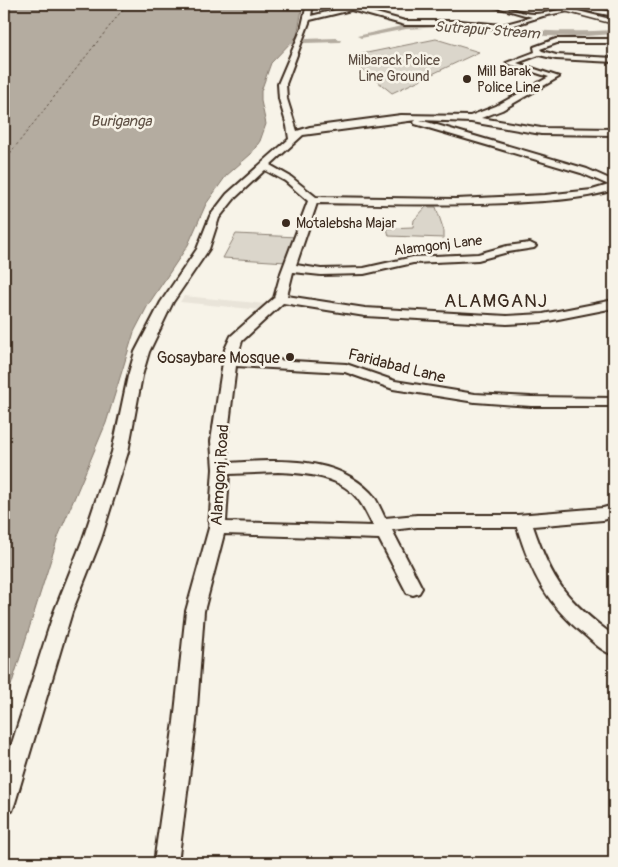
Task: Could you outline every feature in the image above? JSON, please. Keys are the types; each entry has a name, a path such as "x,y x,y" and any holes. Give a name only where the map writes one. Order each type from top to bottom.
{"street":[{"path":"293,140 293,126 285,110 281,95 285,73 303,33 310,4"},
{"path":"307,19 365,4"},
{"path":"489,4 536,16 588,4"},
{"path":"542,4 614,22"},
{"path":"579,7 614,14"},
{"path":"351,8 402,23 460,23 502,27 538,18 536,16"},
{"path":"549,38 614,37"},
{"path":"539,53 536,48 556,41 614,41"},
{"path":"470,119 499,108 556,77 510,63 539,53 556,57 614,60"},
{"path":"405,118 584,171 614,185"},
{"path":"4,803 63,612 92,539 120,452 135,376 142,352 167,302 208,240 214,218 231,196 300,133 310,130 405,118 470,119 541,132 614,132"},
{"path":"265,166 288,179 313,200 456,202 545,198 593,193 614,185"},
{"name":"Alamgonj Road","path":"166,863 185,722 196,611 217,528 221,469 219,441 232,349 236,339 280,299 313,200"},
{"name":"Alamgonj Lane","path":"290,268 321,272 364,271 413,260 478,257 507,249 530,246"},
{"path":"280,299 366,312 507,320 544,318 614,304"},
{"name":"Faridabad Lane","path":"231,362 346,368 362,372 391,384 452,396 557,402 614,402"},
{"path":"221,469 280,466 300,467 344,479 356,485 366,497 413,588"},
{"path":"217,528 383,529 417,521 523,520 603,514 614,511"},
{"path":"523,520 534,555 555,595 593,631 614,647"}],"shaded area":[{"path":"184,296 266,304 261,310 180,302"}],"green space":[{"name":"Milbarack Police Line Ground","path":"436,39 479,52 392,93 347,57"},
{"path":"426,207 436,207 444,231 444,238 389,236 387,228 413,227 414,220"},
{"path":"236,234 297,237 287,262 223,258"}],"water":[{"name":"Buriganga","path":"4,4 303,4 297,36 271,63 261,91 266,124 260,141 251,154 226,176 206,204 188,245 148,305 134,332 106,423 58,537 4,708"}],"waterway":[{"name":"Sutrapur Stream","path":"361,36 406,27 441,25 546,34 573,35 614,32"},
{"name":"Sutrapur Stream","path":"269,42 337,40"}],"ferry route":[{"path":"4,161 127,4"}],"place":[{"name":"Mill Barak Police Line","path":"467,79"},
{"name":"Motalebsha Majar","path":"286,223"},
{"name":"Gosaybare Mosque","path":"290,357"}],"district":[{"name":"ALAMGANJ","path":"496,300"}]}
